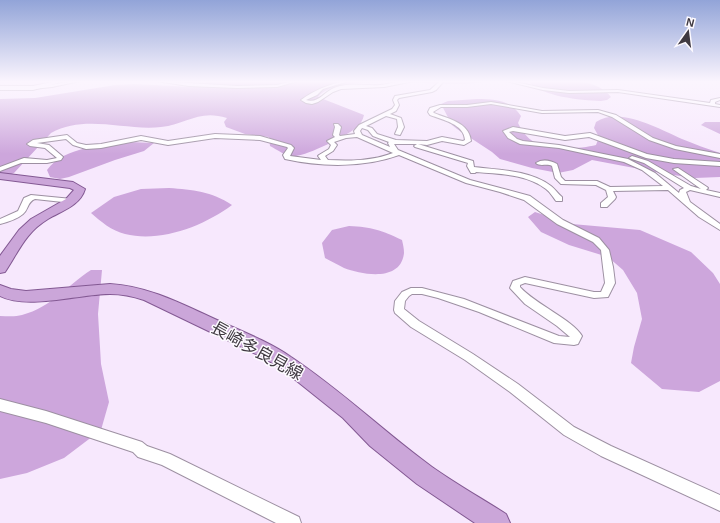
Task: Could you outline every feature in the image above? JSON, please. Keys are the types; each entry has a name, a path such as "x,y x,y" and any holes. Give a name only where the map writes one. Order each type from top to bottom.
{"main road":[{"path":"0,176 73,185 80,189 79,194 72,201 32,224 15,244 0,269"},
{"name":"長崎多良見線","path":"0,290 8,294 26,296 110,289 128,290 149,296 198,318 258,347 290,365 350,412 378,439 425,476 498,523"}],"street":[{"path":"397,105 394,110 361,126 357,131 359,135 364,139 468,182 507,191 527,198 560,222 596,240 605,250 610,283 604,295 594,295 525,280 516,283 515,288 522,297 567,326 576,336 574,341 558,340 436,293 410,291 402,297 398,303 399,310 415,324 469,357 514,388 569,431 606,451 720,503"},
{"path":"361,126 370,129 375,134 395,142 427,143 442,139 464,143 468,141 468,138 461,126 430,112 432,109 440,106 472,105"},
{"path":"505,105 542,112 590,110 606,112 622,120 651,139 675,147 720,156"},
{"path":"386,114 399,118 400,127 398,134"},
{"path":"336,125 338,127 336,135 339,138"},
{"path":"720,164 674,161 646,156 590,135 565,138 514,129 506,131 514,139 520,142 558,146 601,154 627,162 652,174 690,207 720,228"},
{"path":"534,132 534,134 545,137 550,142 588,149 604,149 646,162 689,188 717,194"},
{"path":"325,161 321,156 331,150 334,145 330,141 359,135"},
{"path":"0,169 21,161 28,160 45,163 59,159 60,157 47,146 30,144 33,142 62,136 67,137 75,144 86,147 101,146 141,138 168,143 209,136 260,138 290,146 292,148 286,156 287,158 347,163 381,160 397,152"},
{"path":"395,142 391,143 397,152"},
{"path":"402,142 471,162 470,166 472,170 522,176 538,181 548,187 559,199"},
{"path":"539,163 549,162 555,165 558,178 563,183 597,183 609,189 668,188"},
{"path":"676,169 695,183 717,194"},
{"path":"689,188 682,192 690,207"},
{"path":"604,205 612,197 609,189"},
{"path":"0,222 22,212 27,200 34,197 72,201"},
{"path":"0,405 46,417 138,447 143,452 165,459 293,523"}],"shaded area":[{"path":"0,105 339,105 364,115 362,121 356,128 318,149 296,156 285,154 270,146 269,137 245,134 226,127 224,122 227,118 209,115 161,127 147,128 91,124 64,127 51,133 14,173 0,179"},
{"path":"442,105 509,105 521,116 518,123 523,131 534,142 548,147 573,148 596,145 599,137 594,128 596,122 616,116 628,118 651,125 682,139 720,153 720,177 695,178 592,160 573,170 558,173 532,168 500,159 452,125"},
{"path":"705,122 720,122 720,134 701,125"},
{"path":"129,142 154,143 144,151 69,177 60,179 50,177 47,170 64,156 85,148"},
{"path":"169,188 209,194 232,205 221,213 195,226 181,231 153,236 138,236 120,233 106,225 91,213 114,197 141,189"},
{"path":"535,212 572,224 640,230 691,252 713,273 720,284 720,381 699,392 662,389 631,363 642,319 637,293 623,270 608,257 569,245 541,232 528,217"},
{"path":"349,226 364,227 376,230 402,240 404,253 401,262 396,269 380,274 361,273 344,268 325,258 322,243 332,230"},
{"path":"91,270 102,270 98,314 101,364 109,402 101,430 64,458 27,473 0,479 0,316 19,316 42,307"}]}
